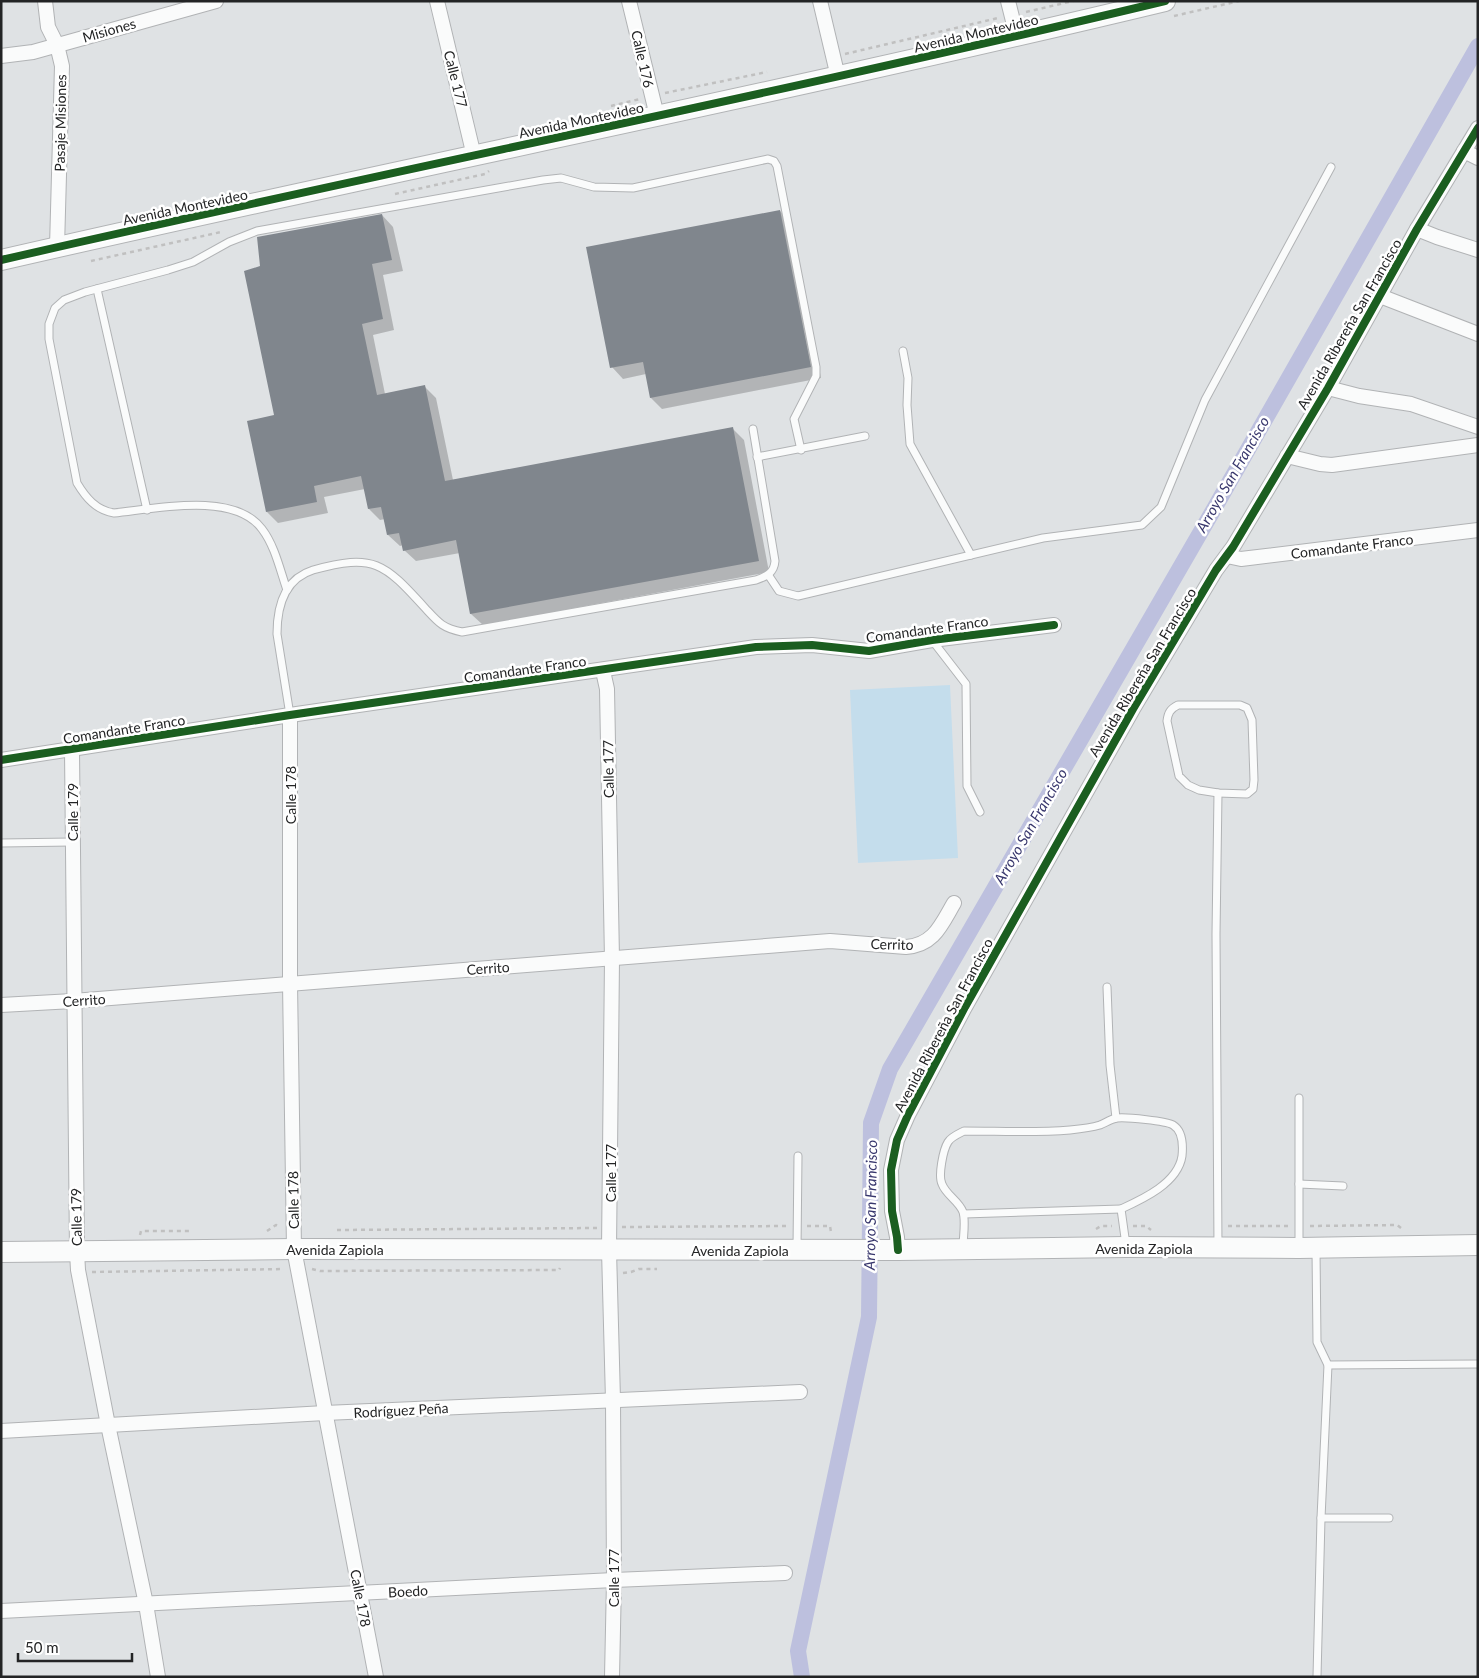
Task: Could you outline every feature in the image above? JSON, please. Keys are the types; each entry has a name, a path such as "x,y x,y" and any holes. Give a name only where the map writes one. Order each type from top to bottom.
{"main road":[{"name":"Avenida Montevideo","path":"1,260 838,77 1165,1"},
{"name":"Avenida Zapiola","path":"1,1252 294,1249 797,1250 837,1243 891,1250 1126,1247 1308,1248 1478,1245"}],"street":[{"name":"Pasaje Misiones","path":"45,1 48,27 57,46 62,66 57,247"},
{"name":"Misiones","path":"1,56 33,52 57,46 216,1"},
{"name":"Calle 177","path":"437,1 474,156"},
{"name":"Calle 176","path":"629,1 657,116"},
{"path":"820,1 838,77"},
{"path":"1008,1 1016,37"},
{"name":"Avenida Ribereña San Francisco","path":"891,1250 897,1237 892,1211 891,1170 896,1140 908,1115 965,1007 1128,718 1328,388 1478,128"},
{"path":"1464,151 1478,158"},
{"path":"1418,229 1478,250"},
{"path":"1380,296 1478,334"},
{"path":"1328,388 1359,396 1411,404 1478,427"},
{"path":"1287,456 1320,464 1332,464 1478,445"},
{"name":"Comandante Franco","path":"1227,556 1240,560 1478,530"},
{"name":"Comandante Franco","path":"1,760 290,715 603,671 756,647 812,645 869,651 932,640 1054,625"},
{"name":"Calle 177","path":"603,671 607,689 612,959 610,1228 614,1580 612,1677"},
{"name":"Calle 178","path":"290,715 290,983 294,1249 324,1414 376,1677"},
{"name":"Calle 179","path":"72,750 76,1252 108,1425 146,1604 158,1677"},
{"name":"Cerrito","path":"1,1005 73,1001 830,941 906,947 916,946 930,939 954,903"},
{"name":"Rodríguez Peña","path":"1,1431 800,1392"},
{"name":"Boedo","path":"1,1611 784,1573"}],"lane":[{"path":"287,590 270,542 262,528 251,518 216,506 199,504 114,513 105,512 84,495 77,483 49,339 49,324 55,308 64,300 85,292 194,262 229,242 257,231 543,180 561,178 594,187 633,188 768,159 774,161 777,166 816,367 816,376 794,419 801,450"},
{"path":"769,576 779,591 798,596 1043,538 1142,525 1162,507 1205,400 1330,167"},
{"path":"97,289 147,510"},
{"path":"903,351 908,378 907,405 910,444 971,555"},
{"path":"290,715 277,634 280,606 291,582 303,573 340,562 372,563 388,572 400,581 440,625 462,632 756,580 769,576 774,568 775,561 753,429"},
{"path":"757,457 801,450 865,436"},
{"path":"932,640 966,684 967,786 980,812"},
{"path":"1240,704 1247,708 1250,713 1253,746 1253,789 1247,794 1218,793 1188,786 1179,776 1167,721 1168,714 1172,708 1178,705 1240,704"},
{"path":"1218,793 1216,954 1218,1247"},
{"path":"1,843 72,842"},
{"path":"1106,987 1110,1065 1116,1118"},
{"path":"1299,1098 1299,1184 1308,1248 1317,1342 1328,1365 1321,1518 1317,1677"},
{"path":"963,1250 964,1214 942,1185 940,1177 943,1152 948,1142 955,1135 964,1131 1068,1130 1088,1128 1116,1118 1165,1122 1174,1126 1180,1132 1183,1147 1181,1162 1176,1171 1150,1195 1122,1209 964,1214"},
{"path":"797,1250 798,1156"},
{"path":"1299,1184 1342,1186"},
{"path":"1122,1209 1126,1247"},
{"path":"1328,1365 1478,1364"},
{"path":"1321,1518 1389,1518"}],"path":[{"path":"267,1231 276,1225 293,1228"},
{"path":"331,1230 830,1226 837,1243"},
{"path":"140,1239 140,1231 189,1231"},
{"path":"80,1275 99,1272 297,1269 559,1270 563,1264"},
{"path":"610,1273 631,1272 639,1269 659,1269"}],"shaded area":[{"path":"950,685 958,858 858,863 850,690"}],"building":[{"path":"780,210 811,367 650,398 643,362 610,368 586,247"},
{"path":"382,214 392,260 372,264 383,319 362,324 377,395 425,385 445,481 733,427 759,561 470,614 456,540 403,551 399,533 387,535 381,507 368,509 361,476 314,486 317,502 266,512 247,421 274,415 244,271 260,266 257,237"}],"waterway":[{"name":"Arroyo San Francisco","path":"802,1677 798,1651 869,1317 871,1123 890,1069 1214,509 1478,46"}],"cycle path":[{"path":"1,260 874,68 1165,1"},
{"path":"898,1250 892,1211 891,1170 897,1140 908,1115 965,1007 1133,709 1328,388 1417,229 1478,128"},
{"path":"1,760 290,715 756,647 812,645 869,651 932,640 1054,625"}]}
